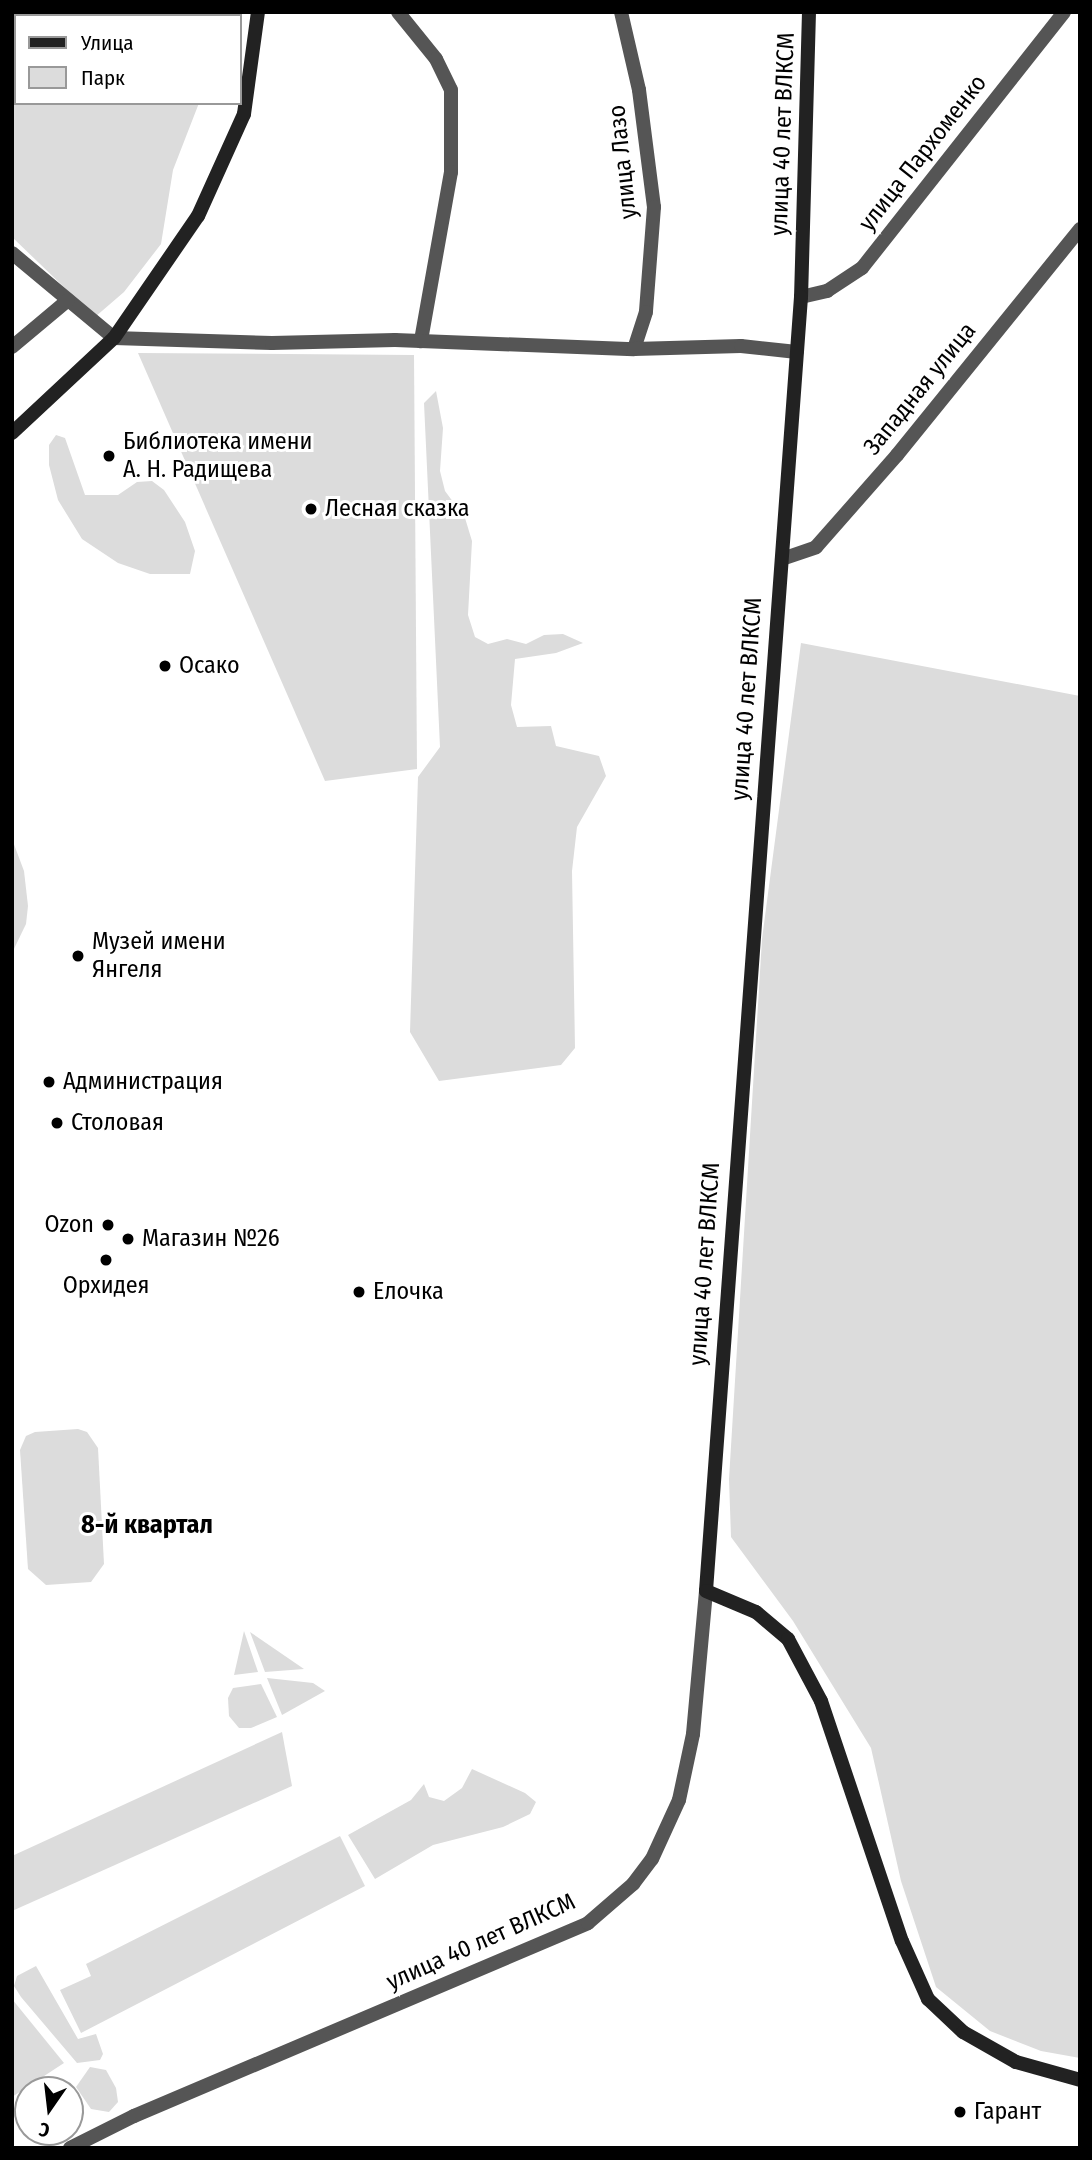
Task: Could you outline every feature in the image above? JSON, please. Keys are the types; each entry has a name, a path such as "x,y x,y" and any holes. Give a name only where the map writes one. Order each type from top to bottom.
{"street":[{"path":"242,104 258,12"},
{"path":"398,12 436,59 450,90 451,172 421,341"},
{"name":"улица Лазо","path":"621,12 639,90 654,207 646,312 634,349"},
{"name":"улица 40 лет ВЛКСМ","path":"70,2148 134,2116 588,1923 633,1884 652,1859 680,1800 693,1734 706,1591 801,297 809,12"},
{"name":"улица Пархоменко","path":"801,297 828,291 862,268 1064,12"},
{"path":"12,433 114,338 198,216 238,127 242,105"},
{"name":"Западная улица","path":"782,559 816,547 897,456 1080,229"},
{"path":"12,253 114,338 272,343 421,341 634,349 741,346 797,352"},
{"path":"12,347 68,300"},
{"path":"706,1591 756,1612 788,1639 821,1701 902,1941 928,1999 963,2032 1016,2062 1080,2080"}],"green space":[{"path":"12,12 221,12 14,14 14,105 198,105 173,170 161,244 124,292 95,317 12,237"},
{"name":"Лесная сказка","path":"138,353 414,355 417,769 325,781"},
{"path":"436,391 443,428 440,471 445,491 465,518 472,541 468,615 475,637 488,644 507,639 526,644 544,635 563,634 583,643 556,653 515,659 511,705 517,727 551,726 556,746 599,756 606,776 577,827 572,871 575,1048 561,1065 439,1081 410,1032 418,777 440,747 424,403"},
{"path":"56,435 65,438 85,495 118,495 137,482 152,481 164,490 185,522 195,551 190,574 150,574 118,563 82,539 58,500 49,465 49,445"},
{"path":"801,643 1080,696 1080,2058 1041,2051 990,2031 936,1987 901,1881 871,1748 793,1621 731,1537 729,1479 762,939"},
{"path":"12,839 24,871 28,906 26,924 12,953"},
{"path":"78,1429 87,1432 98,1448 104,1564 91,1582 46,1585 28,1569 20,1450 26,1436 35,1432"},
{"path":"244,1631 258,1672 234,1675"},
{"path":"250,1632 304,1669 265,1672"},
{"path":"267,1678 313,1683 325,1691 282,1715"},
{"path":"261,1684 277,1717 251,1728 239,1728 229,1716 228,1698 233,1688"},
{"path":"282,1732 292,1786 12,1911 12,1856"},
{"path":"472,1769 525,1793 536,1802 530,1814 503,1827 433,1845 375,1879 348,1835 411,1800 424,1784 429,1797 444,1801 462,1788"},
{"path":"340,1836 365,1886 81,2033 60,1990 91,1976 86,1964"},
{"path":"36,1966 78,2039 96,2034 103,2054 100,2060 77,2063 21,1997 14,1986 17,1976"},
{"path":"12,1999 64,2063 44,2076 14,2076 12,2097"},
{"path":"90,2067 106,2070 116,2088 118,2102 109,2112 91,2109 84,2099 84,2076"}],"place":[{"name":"Библиотека имени А. Н. Радищева","path":"109,456"},
{"name":"Лесная сказка","path":"311,509"},
{"name":"Осако","path":"165,666"},
{"name":"Музей имени Янгеля","path":"78,956"},
{"name":"Администрация","path":"49,1082"},
{"name":"Столовая","path":"57,1123"},
{"name":"Ozon","path":"108,1225"},
{"name":"Магазин №26","path":"128,1239"},
{"name":"Орхидея","path":"106,1260"},
{"name":"Елочка","path":"359,1292"},
{"name":"Гарант","path":"960,2112"}],"district":[{"name":"8-й квартал","path":"147,1525"}]}
